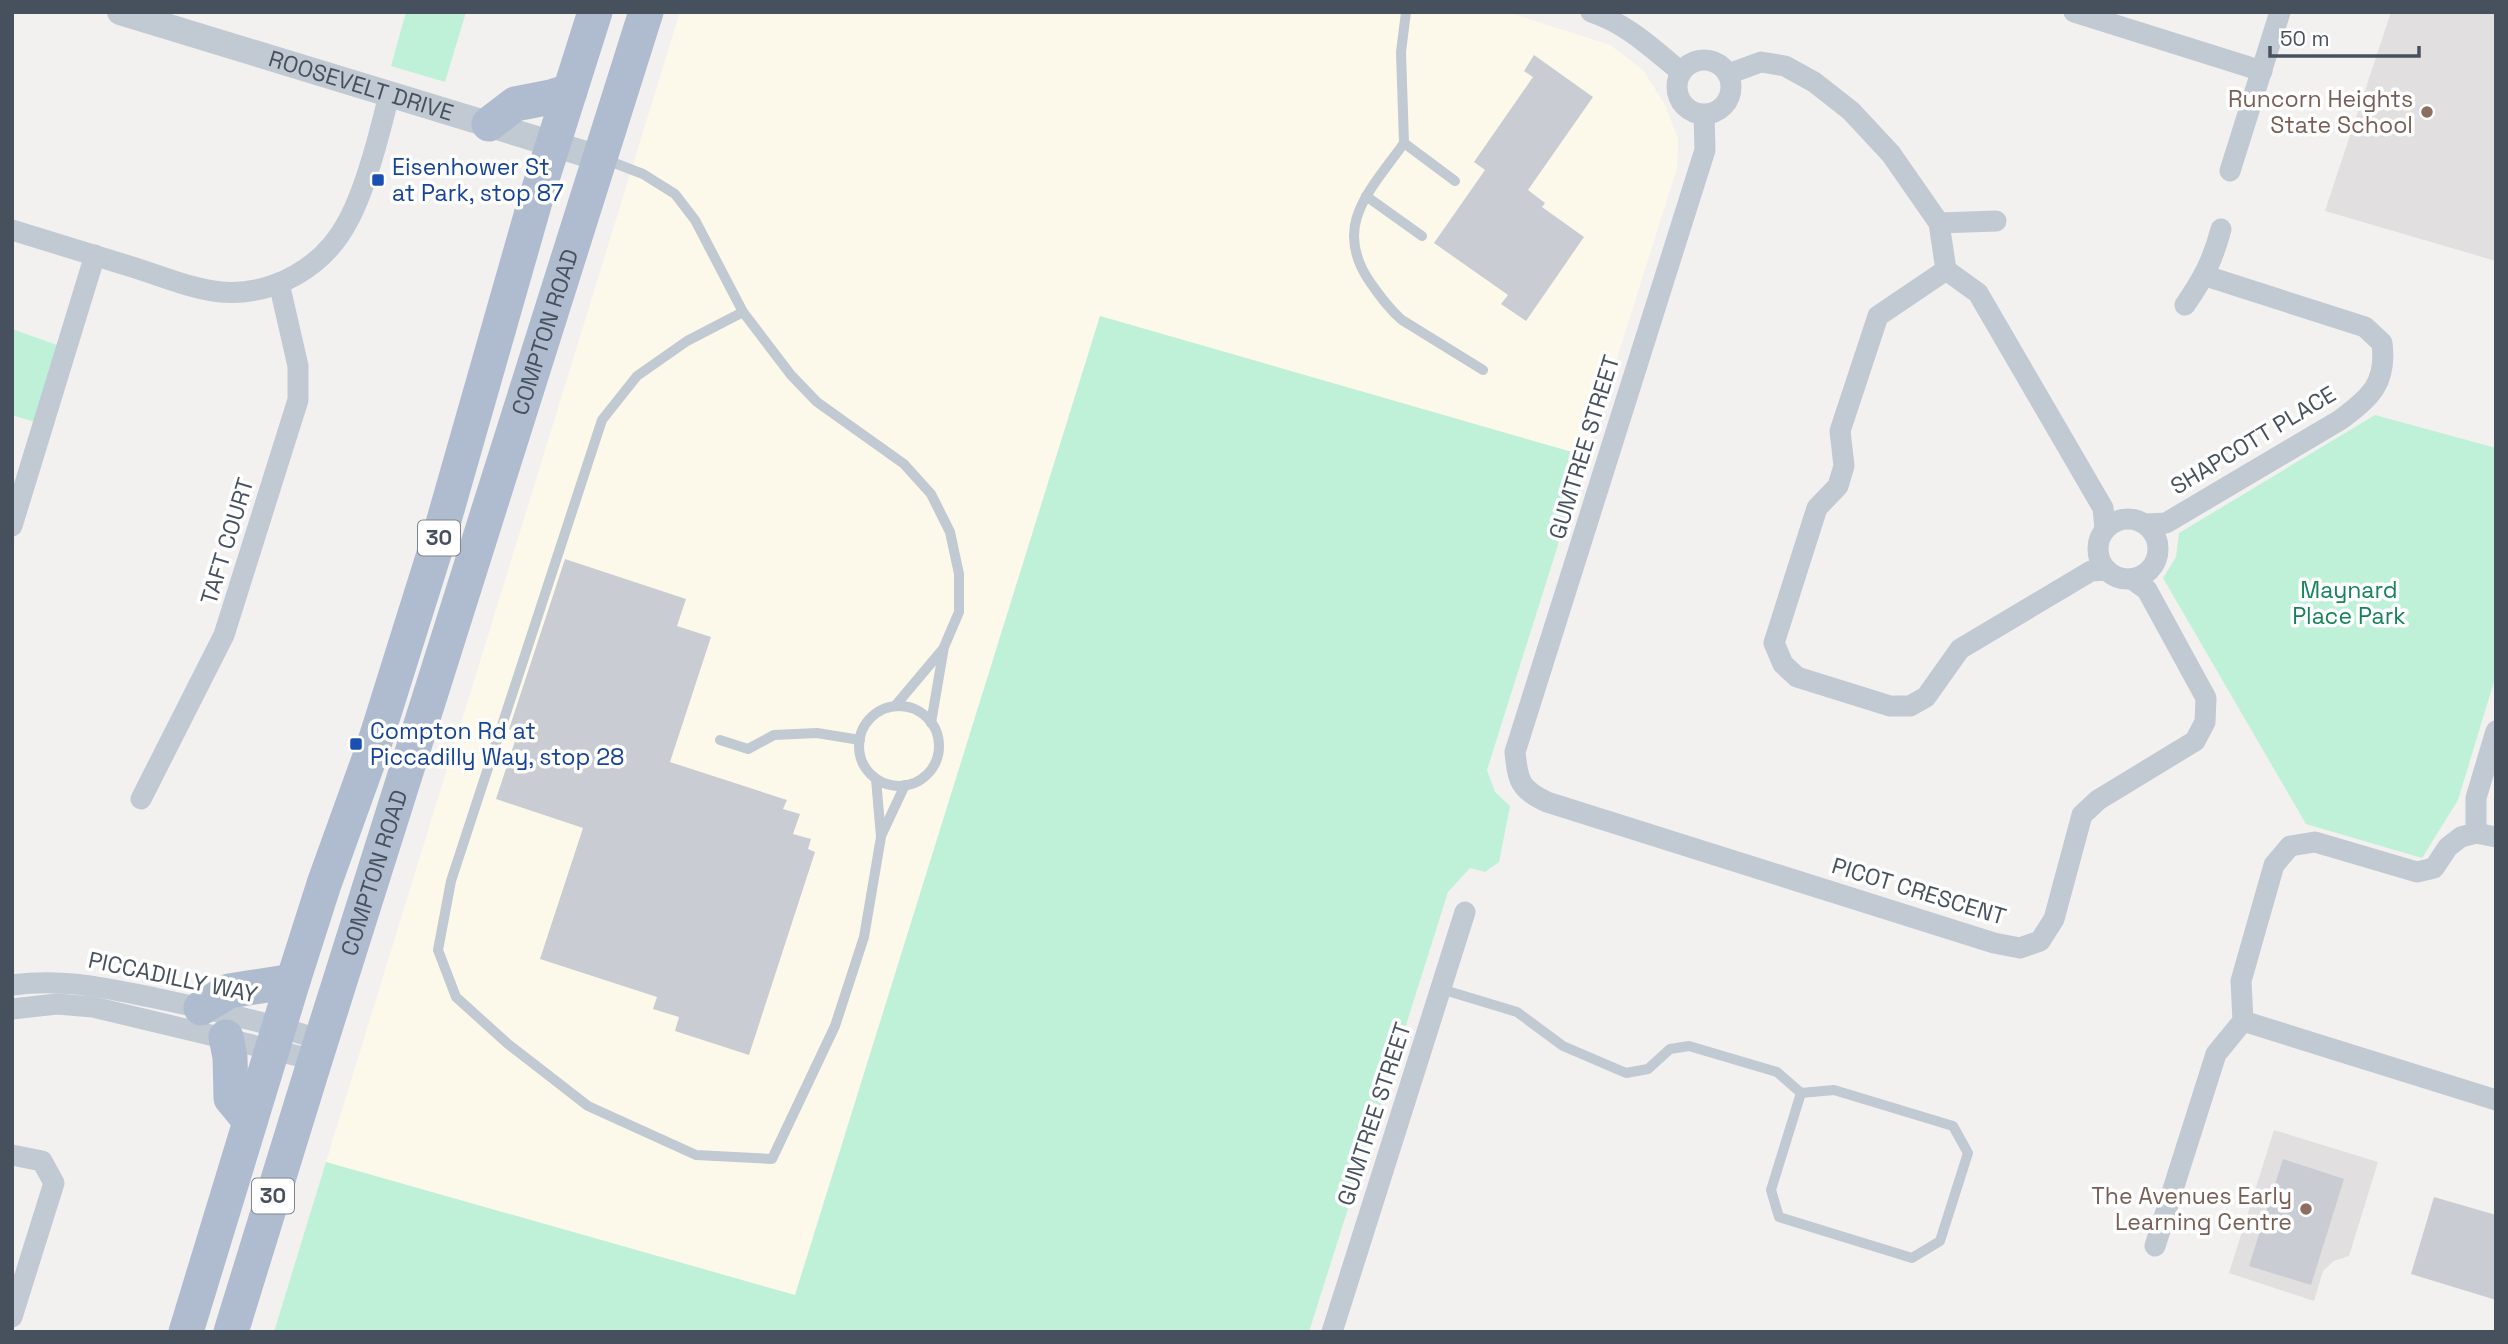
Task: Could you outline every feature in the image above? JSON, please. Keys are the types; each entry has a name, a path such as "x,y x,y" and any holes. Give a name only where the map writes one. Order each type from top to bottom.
{"main road":[{"name":"COMPTON ROAD","path":"186,1332 293,981 324,884 370,759 438,541 595,12"},
{"name":"COMPTON ROAD","path":"231,1332 602,159 646,12"},
{"path":"489,124 515,104 570,91"},
{"path":"201,1008 229,991 293,981"},
{"path":"226,1037 230,1057 231,1098 250,1121"}],"street":[{"name":"ROOSEVELT DRIVE","path":"120,12 602,159"},
{"path":"1591,12 1637,35 1681,72"},
{"path":"2074,12 2262,71"},
{"path":"2230,171 2280,12"},
{"path":"1707,60 1722,67 1728,74 1731,90 1728,99 1717,111 1704,115 1692,112 1680,101 1677,84 1681,72 1690,63 1707,60"},
{"path":"1728,74 1761,62 1785,66 1814,82 1851,111 1891,154 1939,223 1946,270 1978,293 2110,518"},
{"path":"12,230 202,289 222,292 261,290 279,284 305,270 326,252 349,220 390,95"},
{"name":"GUMTREE STREET","path":"1527,792 1517,773 1516,752 1704,150 1704,115"},
{"path":"1939,223 1996,221"},
{"path":"2185,305 2206,276 2221,229"},
{"path":"12,526 95,256"},
{"path":"1946,270 1878,316 1840,431 1844,466 1838,486 1817,508 1774,643 1783,664 1797,677 1890,706 1910,706 1926,697 1960,649 2098,565"},
{"name":"SHAPCOTT PLACE","path":"2157,529 2340,420 2364,402 2380,380 2384,362 2382,343 2365,327 2206,276"},
{"name":"TAFT COURT","path":"141,799 224,635 298,400 298,366 279,284"},
{"path":"2098,565 2123,579 2142,580 2158,557 2157,529 2130,518 2110,518"},
{"path":"2098,565 2100,536 2110,518"},
{"name":"PICOT CRESCENT","path":"1527,792 1560,806 1994,943 2020,948 2040,941 2054,919 2082,815 2098,800 2195,741 2205,722 2206,698 2142,580"},
{"path":"2155,1246 2216,1054 2243,1021 2241,981 2274,866 2290,846 2315,842 2417,872 2434,868 2448,847 2462,837 2486,835 2476,798 2496,731"},
{"name":"GUMTREE STREET","path":"1332,1332 1465,912"},
{"name":"PICCADILLY WAY","path":"12,985 48,982 82,984 201,1008 275,1038 318,1050"},
{"name":"PICCADILLY WAY","path":"12,1009 57,1004 93,1007 226,1037 275,1038"},
{"path":"2243,1021 2496,1100"},
{"path":"12,1155 42,1161 54,1183 12,1317"}],"lane":[{"path":"1406,12 1401,52 1404,143 1366,196 1354,224 1352,240 1355,256 1391,310 1402,320 1483,370"},
{"path":"1404,143 1455,181"},
{"path":"602,159 643,174 675,194 695,220 743,312 791,375 817,402 904,464 930,494 950,532 959,573 959,612 944,647 932,723 939,743 935,764 919,780 905,785 886,784 876,779 863,763 860,740 865,724 880,711 895,706 909,707 932,723"},
{"path":"1366,196 1422,236"},
{"path":"743,312 687,341 637,376 602,421 451,881 438,950 456,998 508,1044 588,1106 696,1155 772,1159 835,1026 864,937 881,837 876,779"},
{"path":"895,706 944,647"},
{"path":"720,740 748,749 774,735 817,733 860,740"},
{"path":"881,837 905,785"},
{"path":"1441,989 1517,1012 1563,1046 1626,1073 1648,1069 1670,1049 1689,1046 1777,1072 1801,1093 1833,1090 1953,1126 1968,1153 1940,1241 1912,1258 1779,1217 1771,1190 1801,1093"}],"shaded area":[{"path":"680,12 1507,12 1610,45 1643,70 1665,105 1678,139 1677,168 1586,456 1100,316 795,1295 326,1162"},
{"name":"Runcorn Heights State School","path":"2391,12 2496,12 2496,261 2325,211"},
{"name":"The Avenues Early Learning Centre","path":"2274,1130 2378,1162 2349,1256 2334,1261 2323,1271 2314,1301 2229,1273"}],"green space":[{"path":"406,12 466,12 445,82 391,66"},
{"path":"1100,316 1586,456 1487,770 1495,792 1510,806 1499,862 1485,872 1470,868 1448,892 1309,1332 274,1332 326,1162 795,1295"},
{"path":"12,329 60,346 35,422 12,415"},
{"name":"Maynard Place Park","path":"2375,415 2496,448 2496,675 2458,800 2422,858 2306,824 2163,578 2176,557 2179,533"}],"building":[{"path":"1534,55 1593,97 1528,190 1545,203 1542,207 1584,237 1526,321 1501,304 1508,295 1434,243 1485,170 1474,162 1533,77 1524,71"},
{"path":"565,559 686,599 677,626 711,637 670,762 787,800 783,809 800,814 793,834 811,839 808,849 815,852 749,1055 675,1031 679,1017 653,1009 657,997 540,959 583,828 496,799 518,732 509,729"},
{"path":"2283,1159 2344,1179 2311,1285 2249,1266"},
{"path":"2434,1197 2496,1215 2496,1300 2411,1274"}],"place":[{"name":"Runcorn Heights State School","path":"2427,112"},
{"name":"Eisenhower St at Park, stop 87","path":"378,180"},
{"name":"Compton Rd at Piccadilly Way, stop 28","path":"356,744"},
{"name":"The Avenues Early Learning Centre","path":"2306,1209"}]}
